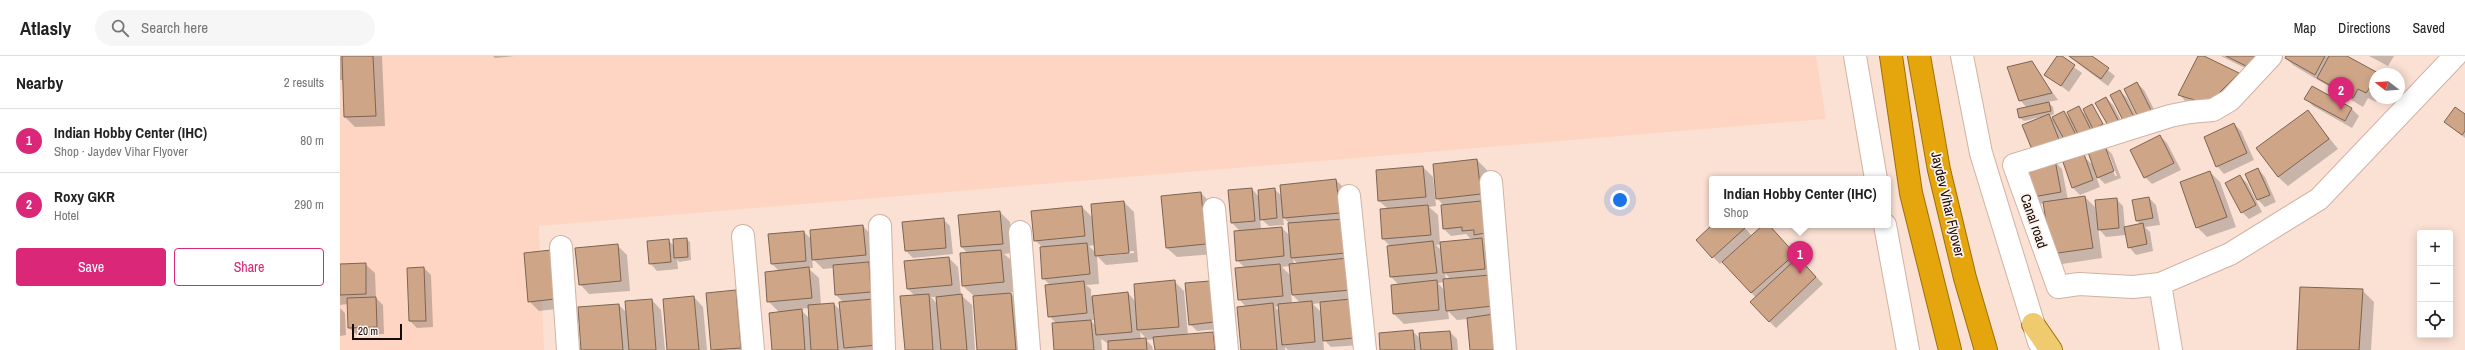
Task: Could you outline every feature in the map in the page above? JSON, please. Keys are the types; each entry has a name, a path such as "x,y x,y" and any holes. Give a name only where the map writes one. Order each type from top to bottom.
{"highway":[{"path":"1891,56 1911,193 1950,350"},
{"name":"Jaydev Vihar Flyover","path":"1919,56 1939,170 1965,278 1986,350"}],"main road":[{"path":"2033,324 2051,350"}],"street":[{"path":"1854,56 1875,176"},
{"path":"1962,56 1981,153 2042,350"},
{"name":"Canal road","path":"2160,284 2133,286 2080,284 2058,287 2014,165 2170,116 2213,110 2230,100 2270,56"},
{"path":"2171,350 2160,284 2230,254 2319,199 2455,56"},
{"path":"1491,182 1505,350"},
{"path":"1349,196 1365,350"},
{"path":"1214,209 1227,350"},
{"path":"880,226 884,350"},
{"path":"1886,228 1908,350"},
{"path":"1020,232 1029,350"},
{"path":"743,236 753,350"},
{"path":"561,247 568,350"}],"shaded area":[{"path":"340,56 1816,56 1826,119 539,226 544,350 340,350"}],"building":[{"path":"342,56 373,56 376,116 344,117"},
{"path":"2057,56 2062,56 2075,65 2061,86 2044,75"},
{"path":"2069,56 2092,56 2109,68 2101,79"},
{"path":"2198,56 2204,56 2239,73 2208,104 2178,95"},
{"path":"2226,56 2257,56 2246,66"},
{"path":"2286,56 2325,56 2315,75 2285,58"},
{"path":"2329,56 2347,56 2369,68 2369,89 2366,93 2358,89 2353,98 2317,78"},
{"path":"2032,61 2052,93 2019,101 2007,67"},
{"path":"2137,82 2152,112 2139,119 2124,89"},
{"path":"2312,86 2352,108 2345,121 2304,99"},
{"path":"2120,90 2135,119 2125,124 2110,95"},
{"path":"2106,97 2119,122 2109,127 2095,103"},
{"path":"2049,102 2051,111 2019,118 2017,109"},
{"path":"2092,104 2103,124 2093,129 2083,109"},
{"path":"2079,106 2091,130 2079,136 2067,112"},
{"path":"2455,107 2465,114 2465,131 2462,135 2444,122"},
{"path":"2308,110 2329,139 2278,177 2256,148"},
{"path":"2064,111 2077,137 2066,143 2052,117"},
{"path":"2049,114 2060,142 2033,152 2022,125"},
{"path":"2234,123 2247,153 2216,167 2204,137"},
{"path":"2160,135 2174,163 2144,178 2130,150"},
{"path":"2105,146 2114,171 2097,178 2088,152"},
{"path":"2084,154 2093,180 2072,188 2063,162"},
{"path":"1477,159 1481,194 1436,199 1433,164"},
{"path":"2055,160 2061,192 2033,197 2027,166"},
{"path":"1423,166 1426,197 1378,201 1376,170"},
{"path":"2258,168 2270,195 2257,200 2245,174"},
{"path":"2210,171 2227,217 2196,228 2180,182"},
{"path":"2240,175 2256,205 2241,213 2225,183"},
{"path":"1336,179 1340,213 1283,218 1280,185"},
{"path":"1252,188 1255,221 1231,223 1228,190"},
{"path":"1275,188 1277,218 1260,220 1258,190"},
{"path":"1201,192 1206,244 1166,248 1161,196"},
{"path":"2085,196 2093,248 2051,254 2043,202"},
{"path":"2149,197 2153,218 2136,221 2132,200"},
{"path":"2117,198 2119,228 2098,230 2095,200"},
{"path":"1124,201 1129,253 1095,256 1091,204"},
{"path":"1481,201 1485,233 1474,235 1474,230 1462,231 1462,227 1443,229 1441,205"},
{"path":"1428,205 1431,235 1382,239 1380,209"},
{"path":"1082,206 1085,236 1034,241 1031,211"},
{"path":"1000,211 1003,244 961,247 958,215"},
{"path":"944,218 946,248 905,251 902,222"},
{"path":"1343,219 1346,253 1291,258 1288,223"},
{"path":"2143,223 2147,244 2128,248 2124,227"},
{"path":"863,225 866,255 812,260 810,230"},
{"path":"1282,227 1284,256 1236,261 1234,231"},
{"path":"1709,228 1745,228 1712,258 1696,240"},
{"path":"1760,228 1772,228 1795,254 1751,293 1722,262"},
{"path":"804,231 806,261 771,264 768,234"},
{"path":"687,238 688,257 674,258 673,239"},
{"path":"1482,238 1485,269 1443,273 1440,242"},
{"path":"669,239 671,262 649,264 647,241"},
{"path":"1433,241 1437,273 1390,277 1387,246"},
{"path":"1087,243 1090,274 1042,279 1040,247"},
{"path":"618,244 621,281 579,285 575,248"},
{"path":"551,250 555,299 528,302 524,253"},
{"path":"1001,250 1004,282 962,286 960,253"},
{"path":"949,257 952,285 907,289 904,261"},
{"path":"1798,257 1816,277 1769,322 1750,302"},
{"path":"1348,258 1351,290 1292,295 1289,264"},
{"path":"869,262 871,292 835,295 833,265"},
{"path":"366,263 366,294 340,295 340,264"},
{"path":"1280,264 1283,296 1238,300 1235,268"},
{"path":"424,267 426,321 409,321 407,268"},
{"path":"809,267 812,298 767,302 765,272"},
{"path":"1491,275 1493,306 1446,311 1443,279"},
{"path":"1175,280 1179,327 1137,330 1134,284"},
{"path":"1437,280 1439,310 1393,314 1391,285"},
{"path":"1084,281 1087,313 1048,317 1045,285"},
{"path":"1210,281 1214,322 1189,325 1185,283"},
{"path":"2300,287 2363,289 2359,350 2297,350"},
{"path":"736,290 741,348 711,350 706,293"},
{"path":"1128,292 1132,332 1096,335 1092,296"},
{"path":"1011,293 1016,350 977,350 973,296"},
{"path":"929,294 933,350 905,350 900,296"},
{"path":"962,294 967,350 941,350 936,297"},
{"path":"694,296 699,350 667,350 663,299"},
{"path":"376,297 377,327 348,328 347,298"},
{"path":"652,299 656,350 629,350 625,301"},
{"path":"874,299 878,345 844,348 839,302"},
{"path":"1351,299 1354,338 1323,341 1320,302"},
{"path":"1312,301 1315,342 1282,345 1278,304"},
{"path":"834,303 838,350 811,350 808,305"},
{"path":"1273,303 1277,350 1241,350 1237,307"},
{"path":"619,304 623,350 581,350 578,307"},
{"path":"802,309 805,350 772,350 769,313"},
{"path":"1494,314 1498,350 1470,350 1467,318"},
{"path":"1091,320 1094,350 1054,350 1052,323"},
{"path":"1413,330 1415,350 1380,350 1379,333"},
{"path":"1450,331 1452,350 1421,350 1419,333"},
{"path":"1213,332 1215,350 1155,350 1153,337"},
{"path":"1146,338 1147,350 1108,350 1108,341"}],"place":[{"name":"Roxy GKR","path":"2341,110"},
{"name":"Indian Hobby Center (IHC)","path":"1800,274"}]}
